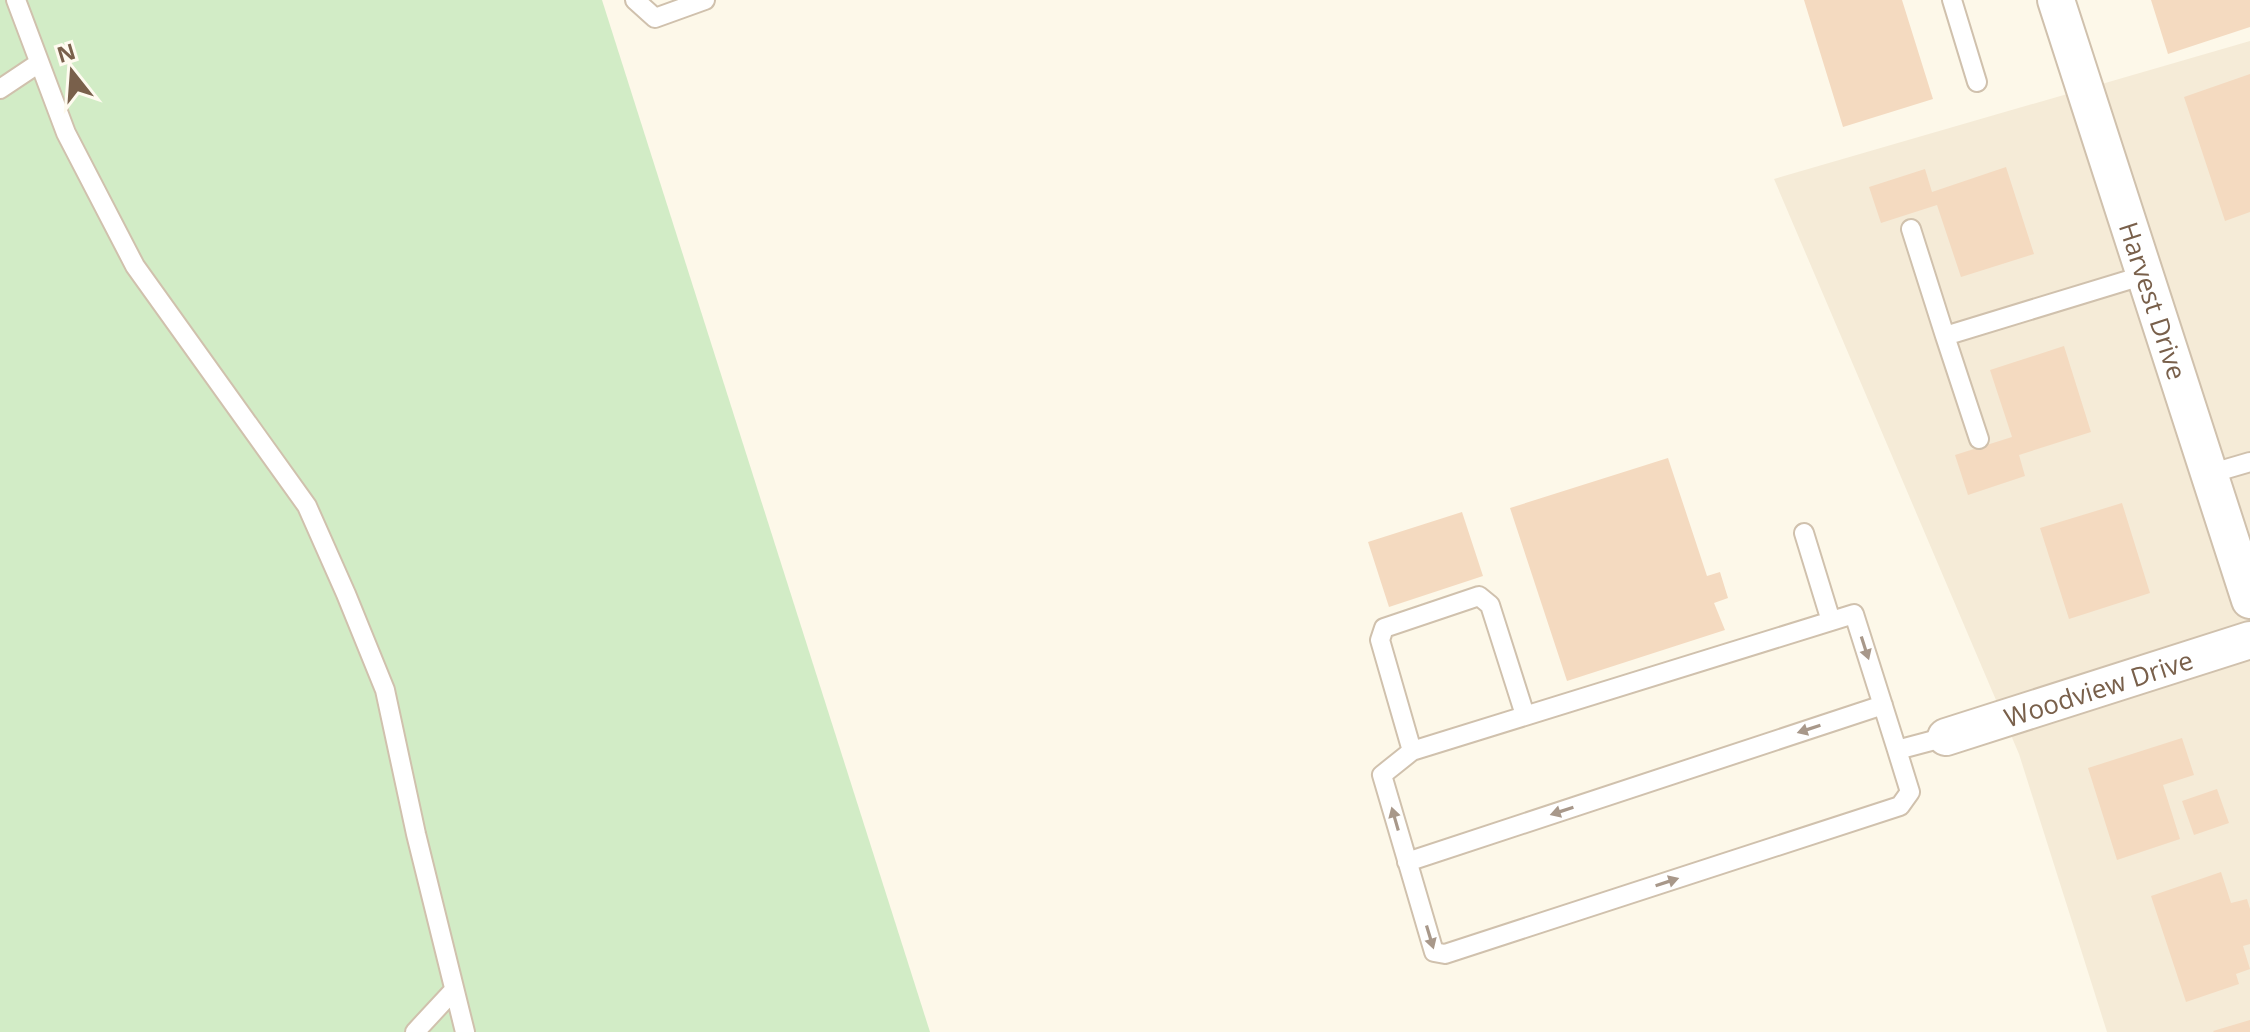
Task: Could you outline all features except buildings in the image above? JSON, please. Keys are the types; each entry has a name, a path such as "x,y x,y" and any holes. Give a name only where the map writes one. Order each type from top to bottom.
{"street":[{"name":"Harvest Drive","path":"2056,0 2250,600"},
{"name":"Woodview Drive","path":"1946,737 2250,640"}],"lane":[{"path":"16,0 66,133 135,266 307,506 385,690 465,1032"},
{"path":"635,0 655,18 705,0"},
{"path":"1952,0 1977,82"},
{"path":"0,89 39,63"},
{"path":"1911,229 1979,439"},
{"path":"1945,336 2145,275"},
{"path":"2209,474 2250,462"},
{"path":"1804,533 1831,621"},
{"path":"1412,751 1380,640 1384,628 1479,596 1490,605 1525,715"},
{"path":"1854,614 1910,792 1900,806 1445,954 1434,952 1382,775 1412,751 1831,621 1854,614"},
{"path":"1407,862 1883,705"},
{"path":"1897,750 1946,737"},
{"path":"415,1032 453,991"}],"shaded area":[{"path":"2250,41 2250,1032 2107,1032 2019,754 1774,179"}],"green space":[{"path":"0,0 602,0 930,1032 0,1032"}]}
